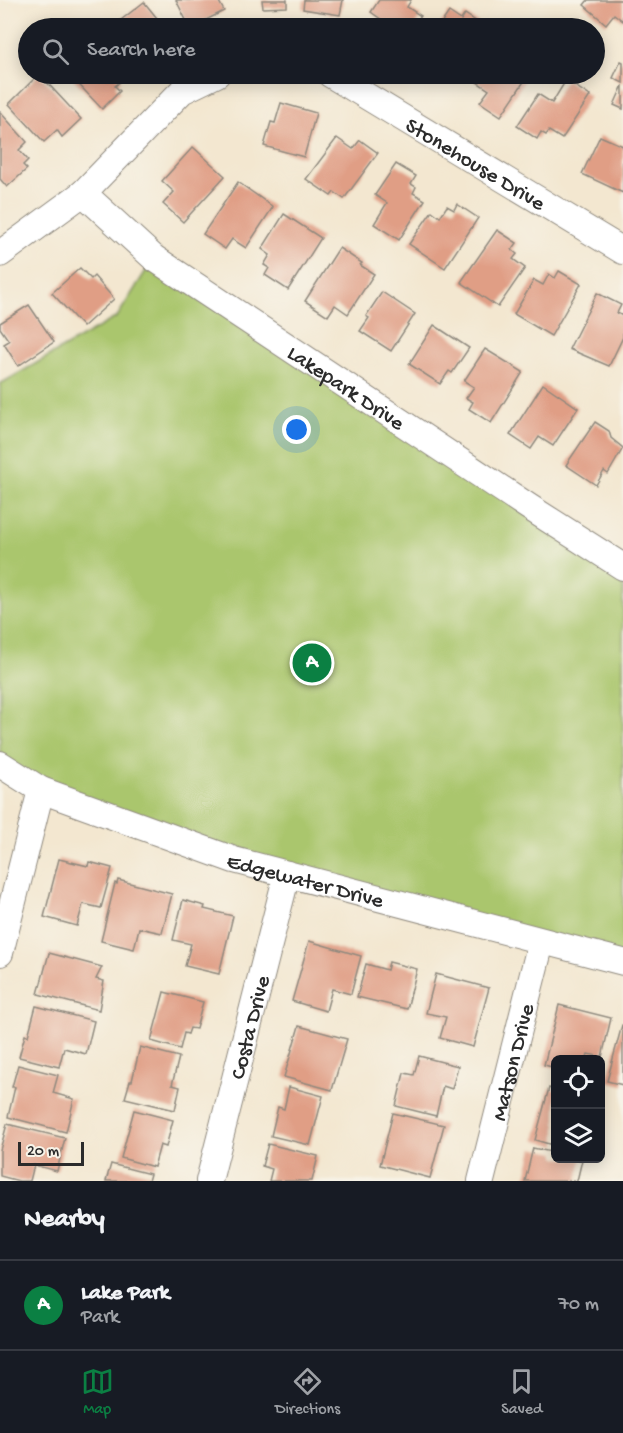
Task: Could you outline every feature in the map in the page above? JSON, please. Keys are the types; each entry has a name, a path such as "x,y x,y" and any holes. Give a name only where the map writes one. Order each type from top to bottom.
{"street":[{"path":"0,254 83,193 182,91 196,84"},
{"name":"Stonehouse Drive","path":"347,84 623,251"},
{"name":"Lakepark Drive","path":"83,193 154,258 528,507 623,567"},
{"name":"Edgewater Drive","path":"0,764 41,790 234,860 623,962"},
{"path":"0,953 41,790"},
{"name":"Costa Drive","path":"209,1181 287,874"},
{"name":"Matson Drive","path":"481,1181 541,942"}],"green space":[{"path":"154,258 623,562 623,962 234,860 0,764 0,384 117,317"}],"building":[{"path":"176,0 218,0 224,11 210,18 185,18"},
{"path":"262,0 287,0 287,7 263,8"},
{"path":"304,0 343,0 340,15 303,9"},
{"path":"379,0 411,0 407,7 421,16 420,18 379,18 371,12"},
{"path":"588,0 623,0 623,21 614,14 606,24 605,18 599,18 584,5"},
{"path":"144,2 157,18 124,18"},
{"path":"449,12 458,18 445,18"},
{"path":"621,61 623,62 623,83 613,78"},
{"path":"29,84 48,84 81,119 62,137 57,130 44,142 9,104"},
{"path":"78,84 117,84 115,86 120,91 102,109"},
{"path":"480,84 522,84 501,116 480,102 489,90"},
{"path":"564,84 572,84 590,96 562,139 549,131 546,135 541,132 537,139 517,126 538,94 552,103"},
{"path":"623,85 623,109 614,105"},
{"path":"281,103 316,113 304,157 264,146 271,122 275,123"},
{"path":"0,112 27,142 19,150 28,160 23,165 27,169 7,187 0,179"},
{"path":"600,136 623,146 623,193 582,174"},
{"path":"337,138 353,149 360,140 378,153 344,199 334,192 331,196 306,179"},
{"path":"193,147 225,176 183,222 163,204 174,192 162,181"},
{"path":"396,164 416,176 411,184 416,187 413,193 425,200 399,240 374,224 387,203 375,195"},
{"path":"238,182 273,207 246,248 232,239 225,249 203,234"},
{"path":"457,204 478,218 445,268 409,244 432,211 440,217 447,206 454,210"},
{"path":"284,214 321,238 288,290 265,275 269,268 264,265 270,255 262,249"},
{"path":"497,230 517,243 512,250 517,254 513,259 525,268 498,307 461,282"},
{"path":"339,248 374,274 348,314 335,305 328,316 305,301"},
{"path":"80,268 91,279 94,276 114,299 83,327 52,293"},
{"path":"559,271 581,284 551,336 514,314 534,280 543,285 549,274 555,278"},
{"path":"382,292 415,314 391,351 360,331 369,318 366,316"},
{"path":"597,293 621,305 617,313 623,316 623,337 609,366 569,349"},
{"path":"29,305 54,342 18,366 4,344 9,341 0,328 0,323"},
{"path":"434,325 469,348 452,373 449,371 440,384 409,364"},
{"path":"485,349 523,372 491,423 469,409 473,402 466,398 474,387 464,381"},
{"path":"543,384 578,408 553,446 539,437 531,449 510,435"},
{"path":"595,422 609,431 611,438 623,448 608,474 604,471 596,485 566,465"},
{"path":"59,859 88,866 89,862 112,868 101,908 83,904 77,926 44,917"},
{"path":"118,880 172,894 162,933 139,928 134,949 101,941 115,883 117,884"},
{"path":"183,900 205,906 204,909 233,916 219,974 185,966 191,944 173,940"},
{"path":"309,941 361,956 351,994 332,989 326,1011 292,1001"},
{"path":"49,953 102,967 96,979 104,981 99,1010 38,994"},
{"path":"389,962 417,969 407,1009 357,997 366,964 387,970"},
{"path":"436,974 489,988 473,1047 440,1038 446,1017 426,1013"},
{"path":"164,992 203,1002 196,1029 190,1028 188,1034 184,1033 180,1049 151,1041"},
{"path":"559,1005 611,1018 602,1055 551,1055 551,1067 544,1065"},
{"path":"36,1006 94,1021 86,1054 64,1048 59,1067 19,1057 25,1035 28,1036"},
{"path":"623,1025 623,1085 607,1081"},
{"path":"299,1026 347,1039 332,1090 284,1077"},
{"path":"140,1047 179,1057 172,1085 180,1087 175,1110 125,1098 130,1081 132,1081"},
{"path":"419,1056 458,1066 452,1089 443,1086 436,1116 396,1106 404,1073 414,1075"},
{"path":"18,1065 58,1075 53,1093 74,1099 66,1132 8,1117"},
{"path":"289,1087 323,1096 310,1145 271,1136 278,1107 284,1109"},
{"path":"549,1088 551,1089 551,1145 535,1140"},
{"path":"134,1110 173,1120 166,1147 160,1145 154,1167 121,1158"},
{"path":"393,1113 444,1125 430,1178 380,1165"},
{"path":"7,1124 65,1138 57,1171 34,1165 30,1181 19,1181 0,1176 0,1150"},
{"path":"268,1144 318,1156 312,1181 269,1181 272,1169 262,1166"},
{"path":"533,1148 551,1152 551,1163 581,1163 577,1181 525,1181"},
{"path":"111,1164 150,1174 148,1181 106,1181"}],"place":[{"name":"Lake Park","path":"312,663"}]}
